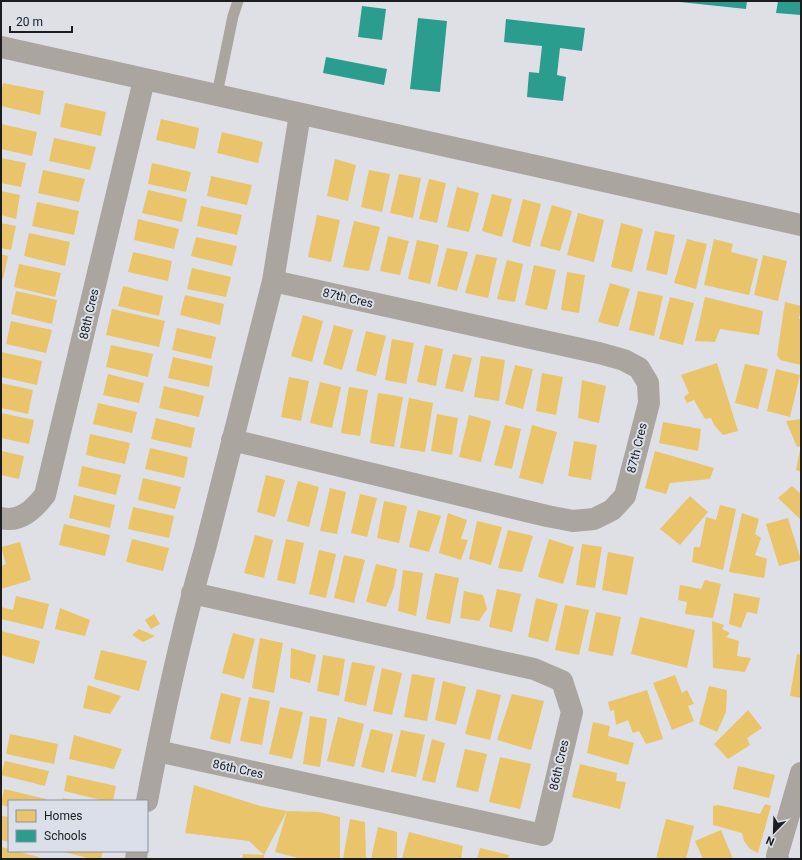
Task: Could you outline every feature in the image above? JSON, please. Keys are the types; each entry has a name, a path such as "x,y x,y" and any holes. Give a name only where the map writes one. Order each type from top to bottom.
{"street":[{"path":"1,47 801,225"},
{"name":"88th Cres","path":"1,518 7,520 22,516 35,508 45,495 144,80"},
{"path":"147,800 156,751 192,593 273,281 300,114"},
{"name":"87th Cres","path":"232,440 573,521 594,519 612,510 625,496 649,403 648,383 639,368 624,360 599,353 273,281"},
{"name":"86th Cres","path":"156,751 543,835 572,712 562,681 534,669 192,593"},
{"path":"778,859 801,773"}],"lane":[{"path":"217,94 233,16 238,1"}],"building: Homes":[{"path":"3,83 44,91 40,115 1,106"},
{"path":"65,103 106,112 101,136 60,127"},
{"path":"161,119 199,128 195,149 156,140"},
{"path":"1,124 37,132 32,156 1,149"},
{"path":"222,132 263,142 258,163 217,153"},
{"path":"54,138 96,147 90,170 49,161"},
{"path":"1,158 26,163 21,187 1,183"},
{"path":"335,159 356,165 348,201 327,196"},
{"path":"152,163 191,172 186,192 148,184"},
{"path":"43,170 85,179 79,202 38,193"},
{"path":"369,170 390,174 382,212 361,207"},
{"path":"399,174 421,178 413,218 390,213"},
{"path":"211,176 252,185 247,205 207,196"},
{"path":"429,179 446,183 437,223 419,219"},
{"path":"457,187 479,193 469,232 447,227"},
{"path":"148,190 187,199 182,222 142,213"},
{"path":"1,191 20,195 16,219 1,215"},
{"path":"492,194 512,199 502,237 482,231"},
{"path":"523,199 541,204 530,247 512,242"},
{"path":"37,202 79,211 74,235 32,226"},
{"path":"552,205 572,211 560,251 540,246"},
{"path":"201,206 242,215 237,235 197,226"},
{"path":"578,213 604,220 594,262 567,255"},
{"path":"317,215 340,220 331,262 308,257"},
{"path":"138,219 179,229 174,249 134,240"},
{"path":"354,221 380,227 369,271 343,267"},
{"path":"1,223 16,226 11,250 1,248"},
{"path":"621,223 643,229 632,272 611,267"},
{"path":"655,231 675,235 667,275 646,270"},
{"path":"29,233 70,242 65,266 24,256"},
{"path":"388,236 409,241 400,275 380,271"},
{"path":"196,237 237,246 232,266 191,256"},
{"path":"687,239 707,244 696,289 674,283"},
{"path":"714,239 733,244 731,252 758,259 749,295 704,285"},
{"path":"417,240 439,245 430,284 408,279"},
{"path":"447,248 468,252 457,291 437,286"},
{"path":"133,252 172,261 168,281 128,272"},
{"path":"1,254 8,256 3,279 1,279"},
{"path":"476,254 497,258 488,298 465,293"},
{"path":"763,255 787,261 778,301 754,295"},
{"path":"507,260 523,264 515,302 497,299"},
{"path":"19,264 61,273 55,297 14,287"},
{"path":"534,265 556,270 547,310 525,305"},
{"path":"192,268 231,277 226,297 187,289"},
{"path":"567,272 585,275 579,313 561,310"},
{"path":"610,283 630,289 618,327 598,322"},
{"path":"123,286 163,296 159,316 118,306"},
{"path":"16,291 57,300 52,324 11,314"},
{"path":"638,291 663,296 654,336 629,330"},
{"path":"185,295 224,304 220,325 180,315"},
{"path":"670,297 694,303 683,345 659,339"},
{"path":"705,297 763,311 759,335 720,329 715,342 695,341"},
{"path":"785,302 801,306 799,319 801,319 801,365 780,360 777,355"},
{"path":"112,309 165,321 159,347 106,335"},
{"path":"303,315 323,321 312,362 291,356"},
{"path":"11,321 52,330 46,353 6,344"},
{"path":"334,325 353,330 342,370 323,364"},
{"path":"177,328 216,337 211,359 172,350"},
{"path":"366,331 386,336 376,376 356,371"},
{"path":"392,339 414,343 406,384 385,380"},
{"path":"111,345 153,354 148,377 106,367"},
{"path":"425,345 443,349 436,386 417,382"},
{"path":"1,352 42,361 37,385 1,377"},
{"path":"453,354 472,358 463,392 445,388"},
{"path":"481,356 505,360 499,401 474,397"},
{"path":"173,357 213,366 209,387 168,378"},
{"path":"717,363 738,431 723,435 714,425 711,418 705,419 694,400 687,403 684,397 689,393 681,375"},
{"path":"745,364 768,369 758,409 735,403"},
{"path":"515,365 533,369 523,409 505,404"},
{"path":"776,369 800,375 790,417 767,411"},
{"path":"542,373 563,377 556,415 536,411"},
{"path":"108,374 144,383 139,403 103,395"},
{"path":"289,377 309,381 301,421 281,417"},
{"path":"582,380 606,386 599,423 578,418"},
{"path":"320,382 341,387 332,428 310,423"},
{"path":"1,383 33,390 28,414 1,408"},
{"path":"164,386 204,396 199,417 159,408"},
{"path":"349,387 368,390 360,436 341,433"},
{"path":"378,393 403,397 394,447 370,443"},
{"path":"409,398 433,403 425,452 400,448"},
{"path":"98,403 137,412 132,433 93,424"},
{"path":"1,413 34,420 29,444 1,438"},
{"path":"437,414 458,418 452,455 431,451"},
{"path":"469,415 491,421 481,462 459,457"},
{"path":"156,418 195,428 191,448 151,439"},
{"path":"801,419 801,446 797,447 786,421"},
{"path":"663,422 701,429 698,451 659,443"},
{"path":"505,425 521,429 512,469 494,465"},
{"path":"532,425 557,432 543,484 519,478"},
{"path":"90,434 130,443 125,464 86,455"},
{"path":"574,441 597,445 591,480 568,476"},
{"path":"150,448 188,457 184,478 145,469"},
{"path":"801,450 801,472 796,470"},
{"path":"1,451 24,456 19,479 1,475"},
{"path":"655,451 714,468 710,479 670,483 666,494 645,488"},
{"path":"82,466 121,475 116,495 78,486"},
{"path":"266,475 285,480 275,517 257,512"},
{"path":"143,478 181,487 175,509 138,500"},
{"path":"298,481 319,487 309,527 287,521"},
{"path":"792,486 801,494 801,520 778,498"},
{"path":"330,488 346,492 337,534 320,531"},
{"path":"360,494 377,498 367,537 351,533"},
{"path":"74,495 115,505 110,528 69,518"},
{"path":"690,496 708,512 680,545 660,529"},
{"path":"384,501 407,506 399,543 377,538"},
{"path":"720,505 736,509 723,570 692,562 694,547 700,547 706,517 716,520"},
{"path":"133,507 174,516 169,538 128,529"},
{"path":"418,510 441,516 429,552 409,547"},
{"path":"448,513 467,520 461,539 468,540 461,560 439,553"},
{"path":"742,513 759,519 755,534 761,538 755,555 767,559 764,578 729,572"},
{"path":"788,518 801,560 779,566 766,524"},
{"path":"477,521 502,527 491,565 469,559"},
{"path":"64,524 110,535 105,556 59,545"},
{"path":"508,530 533,536 522,572 498,568"},
{"path":"255,535 273,540 264,578 244,573"},
{"path":"132,539 169,548 163,571 126,562"},
{"path":"286,539 304,543 295,584 277,580"},
{"path":"549,539 574,547 563,584 538,577"},
{"path":"20,542 31,580 1,589 1,566 6,564 1,547"},
{"path":"582,544 602,547 595,588 576,585"},
{"path":"319,550 336,554 326,598 309,594"},
{"path":"608,552 634,557 627,595 602,590"},
{"path":"344,555 365,560 354,603 334,598"},
{"path":"376,564 397,569 394,587 386,607 366,602"},
{"path":"403,570 423,573 416,616 398,611"},
{"path":"435,573 459,578 450,624 426,619"},
{"path":"705,580 721,584 713,618 685,614 687,602 678,600 680,585 701,589"},
{"path":"497,589 521,594 512,632 489,627"},
{"path":"464,591 483,595 487,609 479,621 460,618"},
{"path":"734,593 760,598 757,614 747,612 741,628 729,624"},
{"path":"16,596 49,604 43,629 1,619 1,607 13,610"},
{"path":"536,598 558,604 548,642 528,637"},
{"path":"565,605 589,610 579,655 555,650"},
{"path":"60,608 90,620 85,636 55,629"},
{"path":"596,612 621,617 613,656 588,651"},
{"path":"154,614 160,624 151,629 145,620"},
{"path":"640,617 695,630 687,668 631,654"},
{"path":"712,621 724,625 722,629 730,633 726,637 739,641 737,656 751,658 745,672 713,668"},
{"path":"139,629 155,636 143,642 132,635"},
{"path":"1,631 40,641 34,664 1,655"},
{"path":"233,633 255,639 244,679 222,673"},
{"path":"260,638 283,643 274,693 252,688"},
{"path":"291,648 316,655 310,683 290,678"},
{"path":"101,650 147,661 139,691 94,679"},
{"path":"797,654 801,655 801,698 790,696"},
{"path":"323,655 345,659 339,696 317,691"},
{"path":"352,662 375,666 366,706 344,701"},
{"path":"382,668 402,673 392,715 373,711"},
{"path":"412,674 435,678 427,721 404,717"},
{"path":"675,675 682,693 687,690 694,704 688,706 694,721 672,730 653,683"},
{"path":"443,681 466,687 456,725 435,720"},
{"path":"88,685 121,696 110,714 83,708"},
{"path":"709,686 727,690 726,712 717,732 699,724"},
{"path":"477,689 501,695 490,740 465,734"},
{"path":"647,690 663,739 646,744 639,731 633,733 628,720 616,725 614,710 610,711 608,702"},
{"path":"221,693 241,698 230,744 210,739"},
{"path":"512,694 544,701 531,750 497,740"},
{"path":"249,697 270,701 262,745 240,741"},
{"path":"280,707 303,712 292,759 269,754"},
{"path":"748,710 762,728 747,738 750,745 728,759 714,744"},
{"path":"310,716 327,719 320,767 303,764"},
{"path":"338,717 364,724 354,767 327,761"},
{"path":"593,722 610,726 608,736 634,743 628,765 587,753"},
{"path":"371,729 393,734 384,773 361,767"},
{"path":"401,730 425,735 416,777 391,772"},
{"path":"10,734 58,744 54,764 6,754"},
{"path":"74,735 122,749 114,769 69,759"},
{"path":"432,739 445,743 435,783 422,780"},
{"path":"465,749 487,754 478,792 456,787"},
{"path":"500,757 531,764 520,809 489,802"},
{"path":"5,761 49,771 45,786 1,775"},
{"path":"580,764 617,773 616,781 626,782 620,809 572,797"},
{"path":"738,766 775,775 769,798 733,789"},
{"path":"67,775 116,786 113,800 101,800 64,791"},
{"path":"194,785 260,806 287,811 264,855 249,841 185,833"},
{"path":"4,789 46,799 8,800 8,807 1,805"},
{"path":"63,798 73,800 62,800"},
{"path":"765,804 771,806 758,853 750,849 744,841 742,833 713,825 713,806 718,805 760,814"},
{"path":"287,811 319,812 340,817 340,859 302,859 275,852"},
{"path":"1,816 8,817 8,842 1,840"},
{"path":"350,819 365,822 366,859 343,859"},
{"path":"666,819 694,826 686,859 656,859"},
{"path":"378,827 397,832 397,859 371,859"},
{"path":"721,830 733,859 703,859 695,841"},
{"path":"409,832 463,846 461,859 402,859"},
{"path":"1,847 8,849 8,852 20,852 39,857 39,859 1,859"},
{"path":"480,848 509,855 508,859 477,859"},
{"path":"64,852 103,852 101,859 92,859"},
{"path":"243,854 264,855 264,859 242,859"}],"building: Schools":[{"path":"680,1 747,1 746,9"},
{"path":"778,1 801,1 801,15 776,13"},
{"path":"362,6 386,9 382,40 358,37"},
{"path":"418,18 447,21 440,92 410,89"},
{"path":"506,19 585,28 582,51 560,48 557,75 566,77 563,101 527,97 529,72 539,73 542,46 504,42"},
{"path":"326,57 387,69 384,85 323,73"}]}
